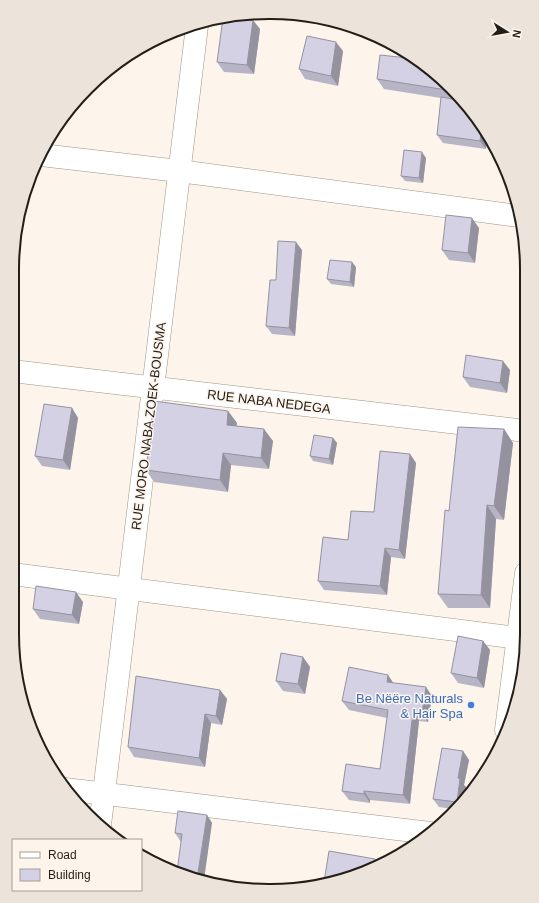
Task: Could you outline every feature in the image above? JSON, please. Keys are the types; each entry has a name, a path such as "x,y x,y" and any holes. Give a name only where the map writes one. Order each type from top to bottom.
{"street":[{"name":"RUE MORO NABA ZOEK-BOUSMA","path":"101,819 196,30"},
{"path":"47,156 179,171 514,215"},
{"name":"RUE NABA NEDEGA","path":"19,372 520,430"},
{"path":"19,575 518,638"},
{"path":"519,650 518,638 520,622"},
{"path":"74,790 422,832"}],"building":[{"path":"253,20 247,65 217,62 222,24"},
{"path":"307,36 336,42 331,76 299,69"},
{"path":"380,55 403,57 444,90 377,79"},
{"path":"441,97 454,99 481,135 480,141 437,135"},
{"path":"404,150 422,152 419,178 401,176"},
{"path":"446,215 472,218 468,253 442,250"},
{"path":"278,241 296,242 289,328 266,326 270,280 276,280"},
{"path":"330,260 352,262 350,282 327,279"},
{"path":"466,355 503,361 500,383 463,377"},
{"path":"154,401 228,411 227,425 264,429 261,458 223,453 220,480 146,470"},
{"path":"44,404 72,408 63,460 35,456"},
{"path":"458,427 504,429 494,506 487,505 481,595 438,594 445,510 449,511"},
{"path":"314,435 333,438 329,459 310,456"},
{"path":"380,451 410,454 399,550 385,548 380,586 318,581 323,537 348,540 351,511 374,512"},
{"path":"36,586 76,592 72,615 33,609"},
{"path":"458,636 483,641 477,678 451,673"},
{"path":"281,653 303,657 298,684 276,681"},
{"path":"349,667 388,675 387,682 426,687 422,713 413,712 403,795 364,791 364,794 342,791 346,764 380,769 388,710 342,701"},
{"path":"136,676 220,690 216,716 205,714 199,758 128,747"},
{"path":"442,748 463,751 458,778 460,779 457,800 455,802 433,799"},
{"path":"178,811 207,815 198,873 178,866 182,834 175,833"},
{"path":"329,851 375,859 350,871 325,877"}],"place":[{"name":"Be Nëëre Naturals & Hair Spa","path":"471,705"}]}
